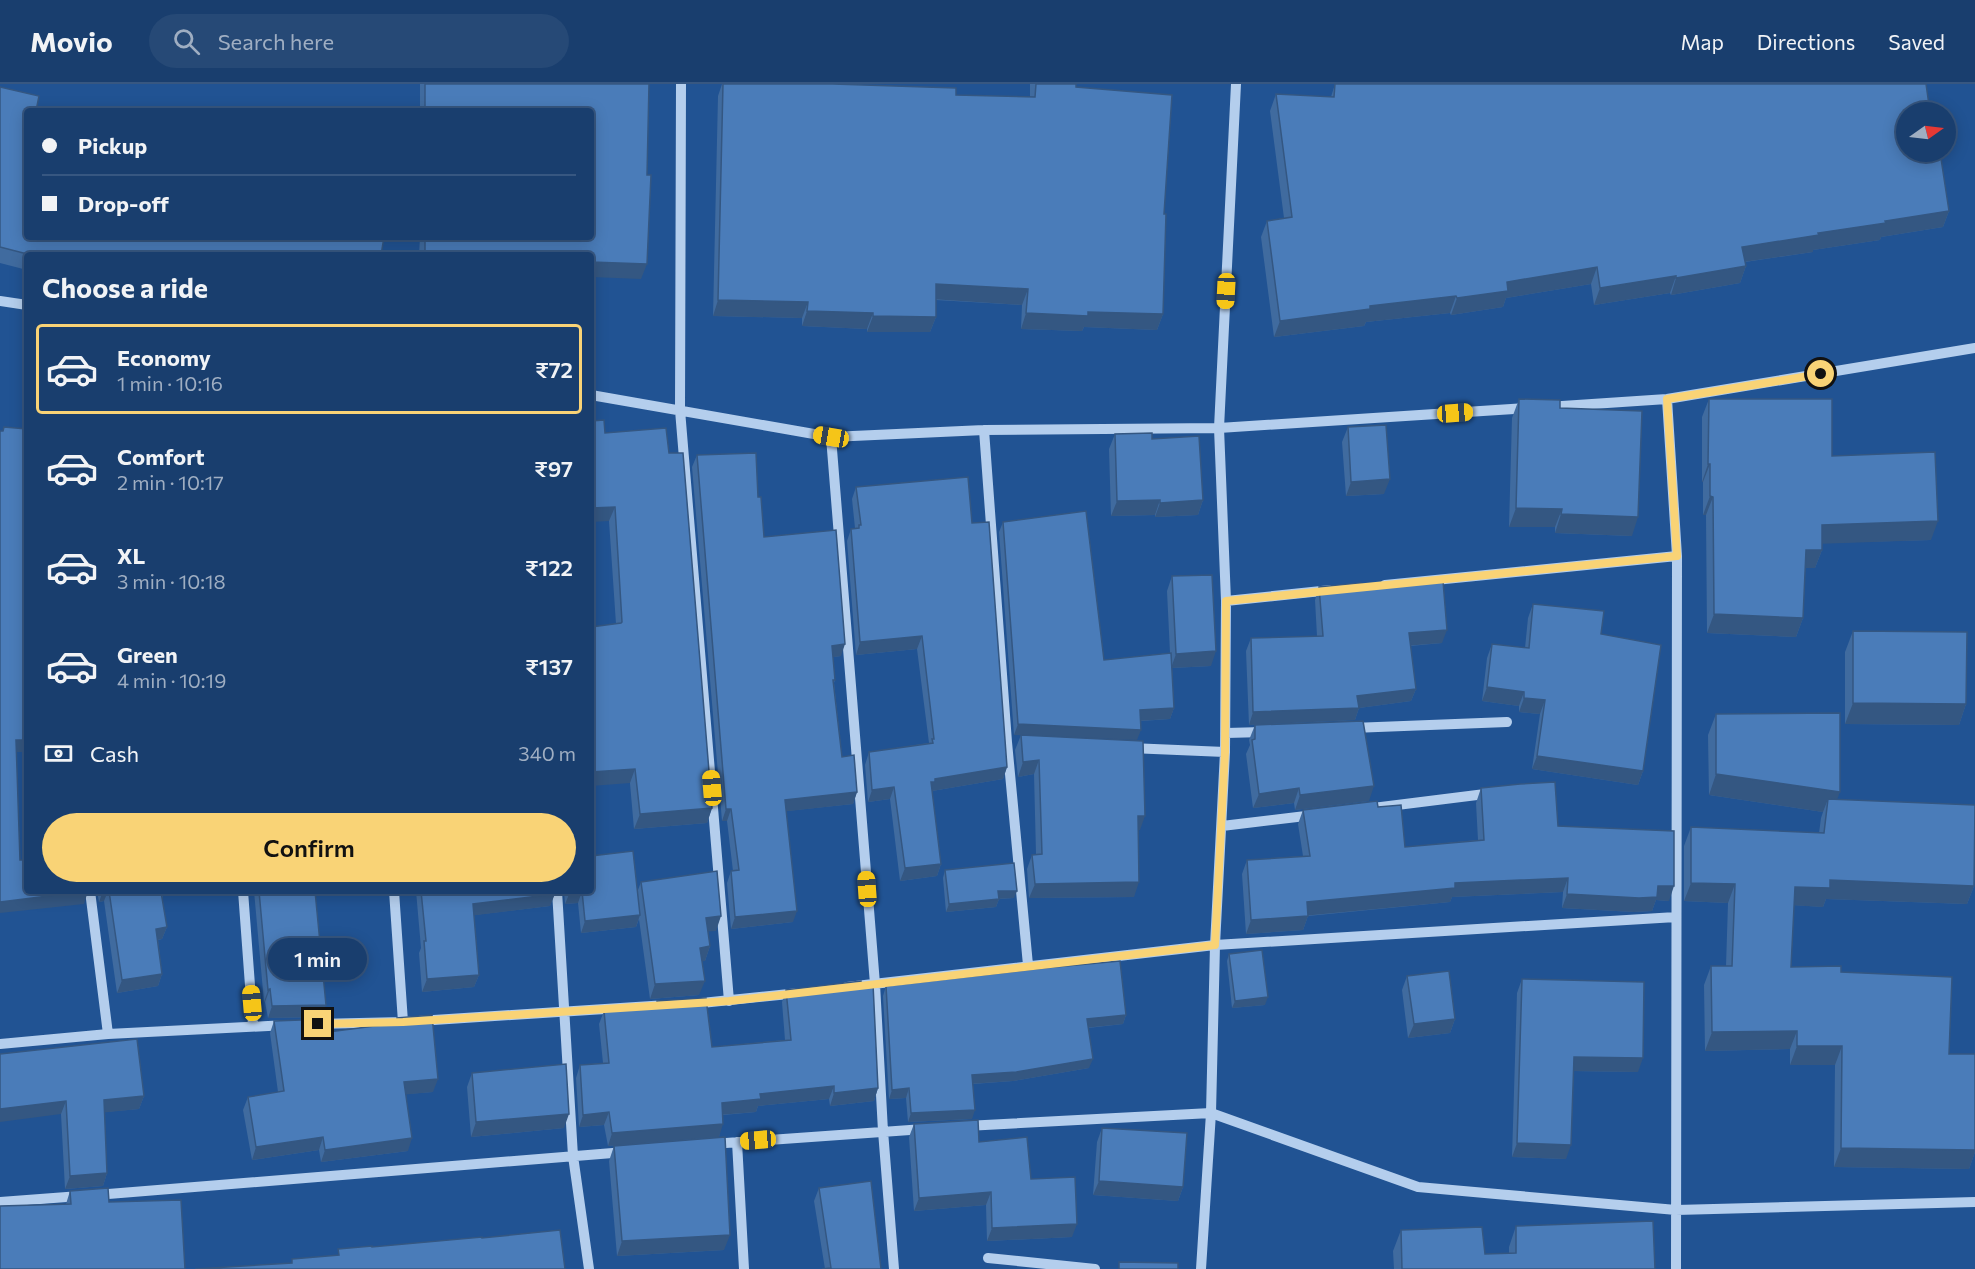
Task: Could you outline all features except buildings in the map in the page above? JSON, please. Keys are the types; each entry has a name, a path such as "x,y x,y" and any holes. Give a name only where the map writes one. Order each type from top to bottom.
{"street":[{"path":"681,84 680,410 729,1001"},
{"path":"1201,1269 1211,1113 1215,945 1226,733 1226,601 1220,428 1236,84"},
{"path":"0,302 24,305"},
{"path":"594,396 831,437 984,430 1220,428 1667,399 1975,348"},
{"path":"1667,399 1677,556 1676,1269"},
{"path":"984,430 1013,742 1028,966"},
{"path":"831,437 875,984 894,1269"},
{"path":"1369,587 1677,556"},
{"path":"1226,601 1345,589"},
{"path":"1343,729 1507,722"},
{"path":"1226,733 1272,731"},
{"path":"1122,747 1225,752"},
{"path":"1352,810 1506,791"},
{"path":"1222,826 1328,813"},
{"path":"90,894 108,1034"},
{"path":"243,894 253,1026"},
{"path":"394,894 403,1022"},
{"path":"556,894 573,1156 589,1269"},
{"path":"830,989 1215,945 1676,916"},
{"path":"0,1044 108,1034 253,1026 403,1022 564,1012 729,1001 808,992"},
{"path":"953,1127 1211,1113 1418,1187 1676,1210 1975,1202"},
{"path":"702,1145 930,1128"},
{"path":"737,1142 744,1269"},
{"path":"0,1202 632,1151"},
{"path":"988,1258 1095,1269"}],"route":[{"path":"318,1024 403,1022 729,1001 1215,945 1225,752 1226,601 1677,556 1667,399 1821,374"}]}
